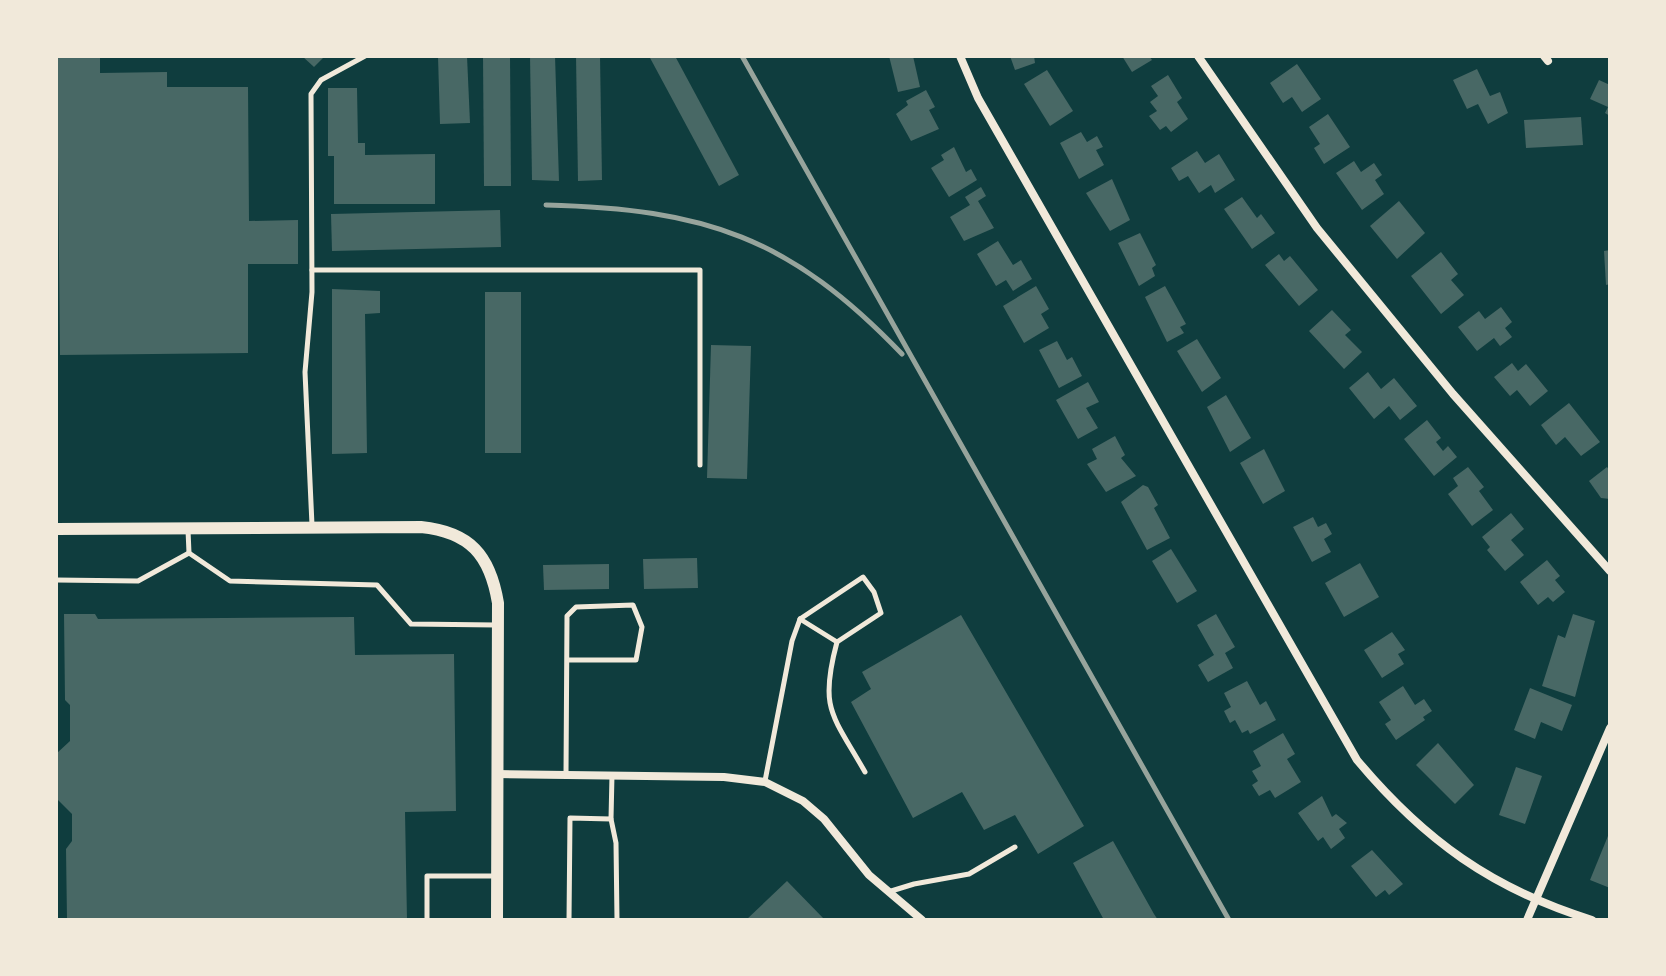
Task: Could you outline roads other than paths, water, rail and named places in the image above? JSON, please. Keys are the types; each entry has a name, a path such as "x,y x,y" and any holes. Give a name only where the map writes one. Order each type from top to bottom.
{"street":[{"path":"960,56 978,98 1357,760 1390,800 1429,835 1471,866 1535,900 1592,920"},
{"path":"1198,56 1317,228 1453,394 1610,571"},
{"path":"56,529 446,530 477,551 494,580 497,625 497,920"},
{"path":"1527,920 1610,728"},
{"path":"497,774 724,777 765,782 803,801 824,819 888,893 922,920"}],"lane":[{"path":"312,528 305,372 312,270 311,94 321,80 365,56"},
{"path":"312,270 700,270 700,465"},
{"path":"188,529 189,553"},
{"path":"56,580 138,581 189,553"},
{"path":"189,553 230,581 377,585 411,624 497,625"},
{"path":"765,782 792,641 800,619 863,577 874,592 881,613 837,642 827,680 827,702 865,772"},
{"path":"566,774 567,616 576,607 633,605 642,627 636,660 567,660"},
{"path":"800,619 837,642"},
{"path":"612,775 611,819 616,843 617,920"},
{"path":"569,920 570,818 611,819"},
{"path":"888,893 914,884 969,874 1015,847"},
{"path":"427,920 427,876 497,876"}],"railway":[{"path":"742,56 1229,920"},
{"path":"546,205 653,214 699,223 742,237 782,256 821,282 861,314 902,354"}]}
